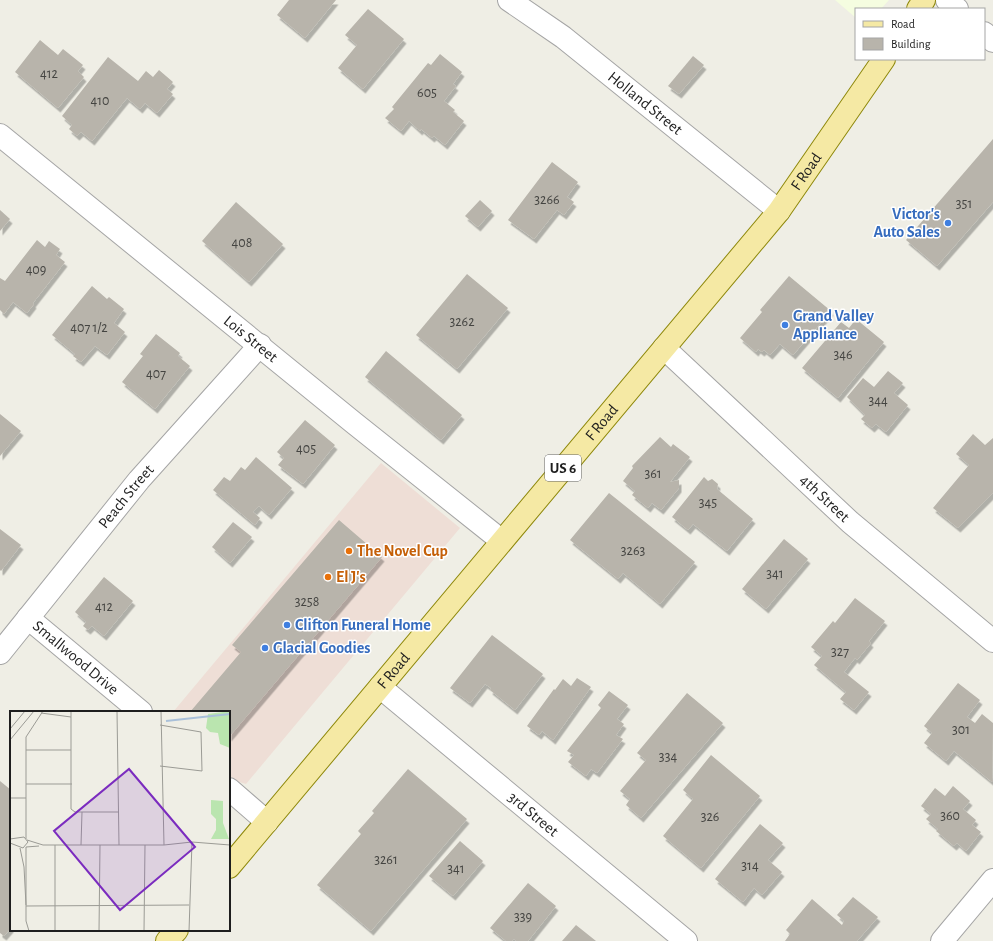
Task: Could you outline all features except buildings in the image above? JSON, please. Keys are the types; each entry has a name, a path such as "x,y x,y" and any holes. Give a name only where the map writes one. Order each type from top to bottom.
{"main road":[{"name":"F Road","path":"230,867 779,211 883,60"},
{"path":"167,941 175,931"}],"street":[{"name":"Holland Street","path":"509,0 563,37 779,211"},
{"path":"947,0 956,8"},
{"path":"985,34 993,42"},
{"name":"Lois Street","path":"0,135 502,541"},
{"name":"Peach Street","path":"0,653 139,480 260,346"},
{"name":"4th Street","path":"664,348 850,522 993,641"},
{"name":"Smallwood Drive","path":"28,618 140,711"},
{"name":"3rd Street","path":"380,687 686,941"},
{"path":"230,790 267,822"},
{"path":"942,941 993,880"}],"shaded area":[{"path":"835,0 889,0 882,8 855,8 855,17"},
{"path":"381,463 460,528 246,784 236,781 230,776 230,711 174,711"}],"place":[{"name":"Victor's Auto Sales","path":"948,223"},
{"name":"Grand Valley Appliance","path":"785,325"},
{"name":"The Novel Cup","path":"349,551"},
{"name":"El J's","path":"328,577"},
{"name":"Clifton Funeral Home","path":"287,625"},
{"name":"Glacial Goodies","path":"265,648"}]}
